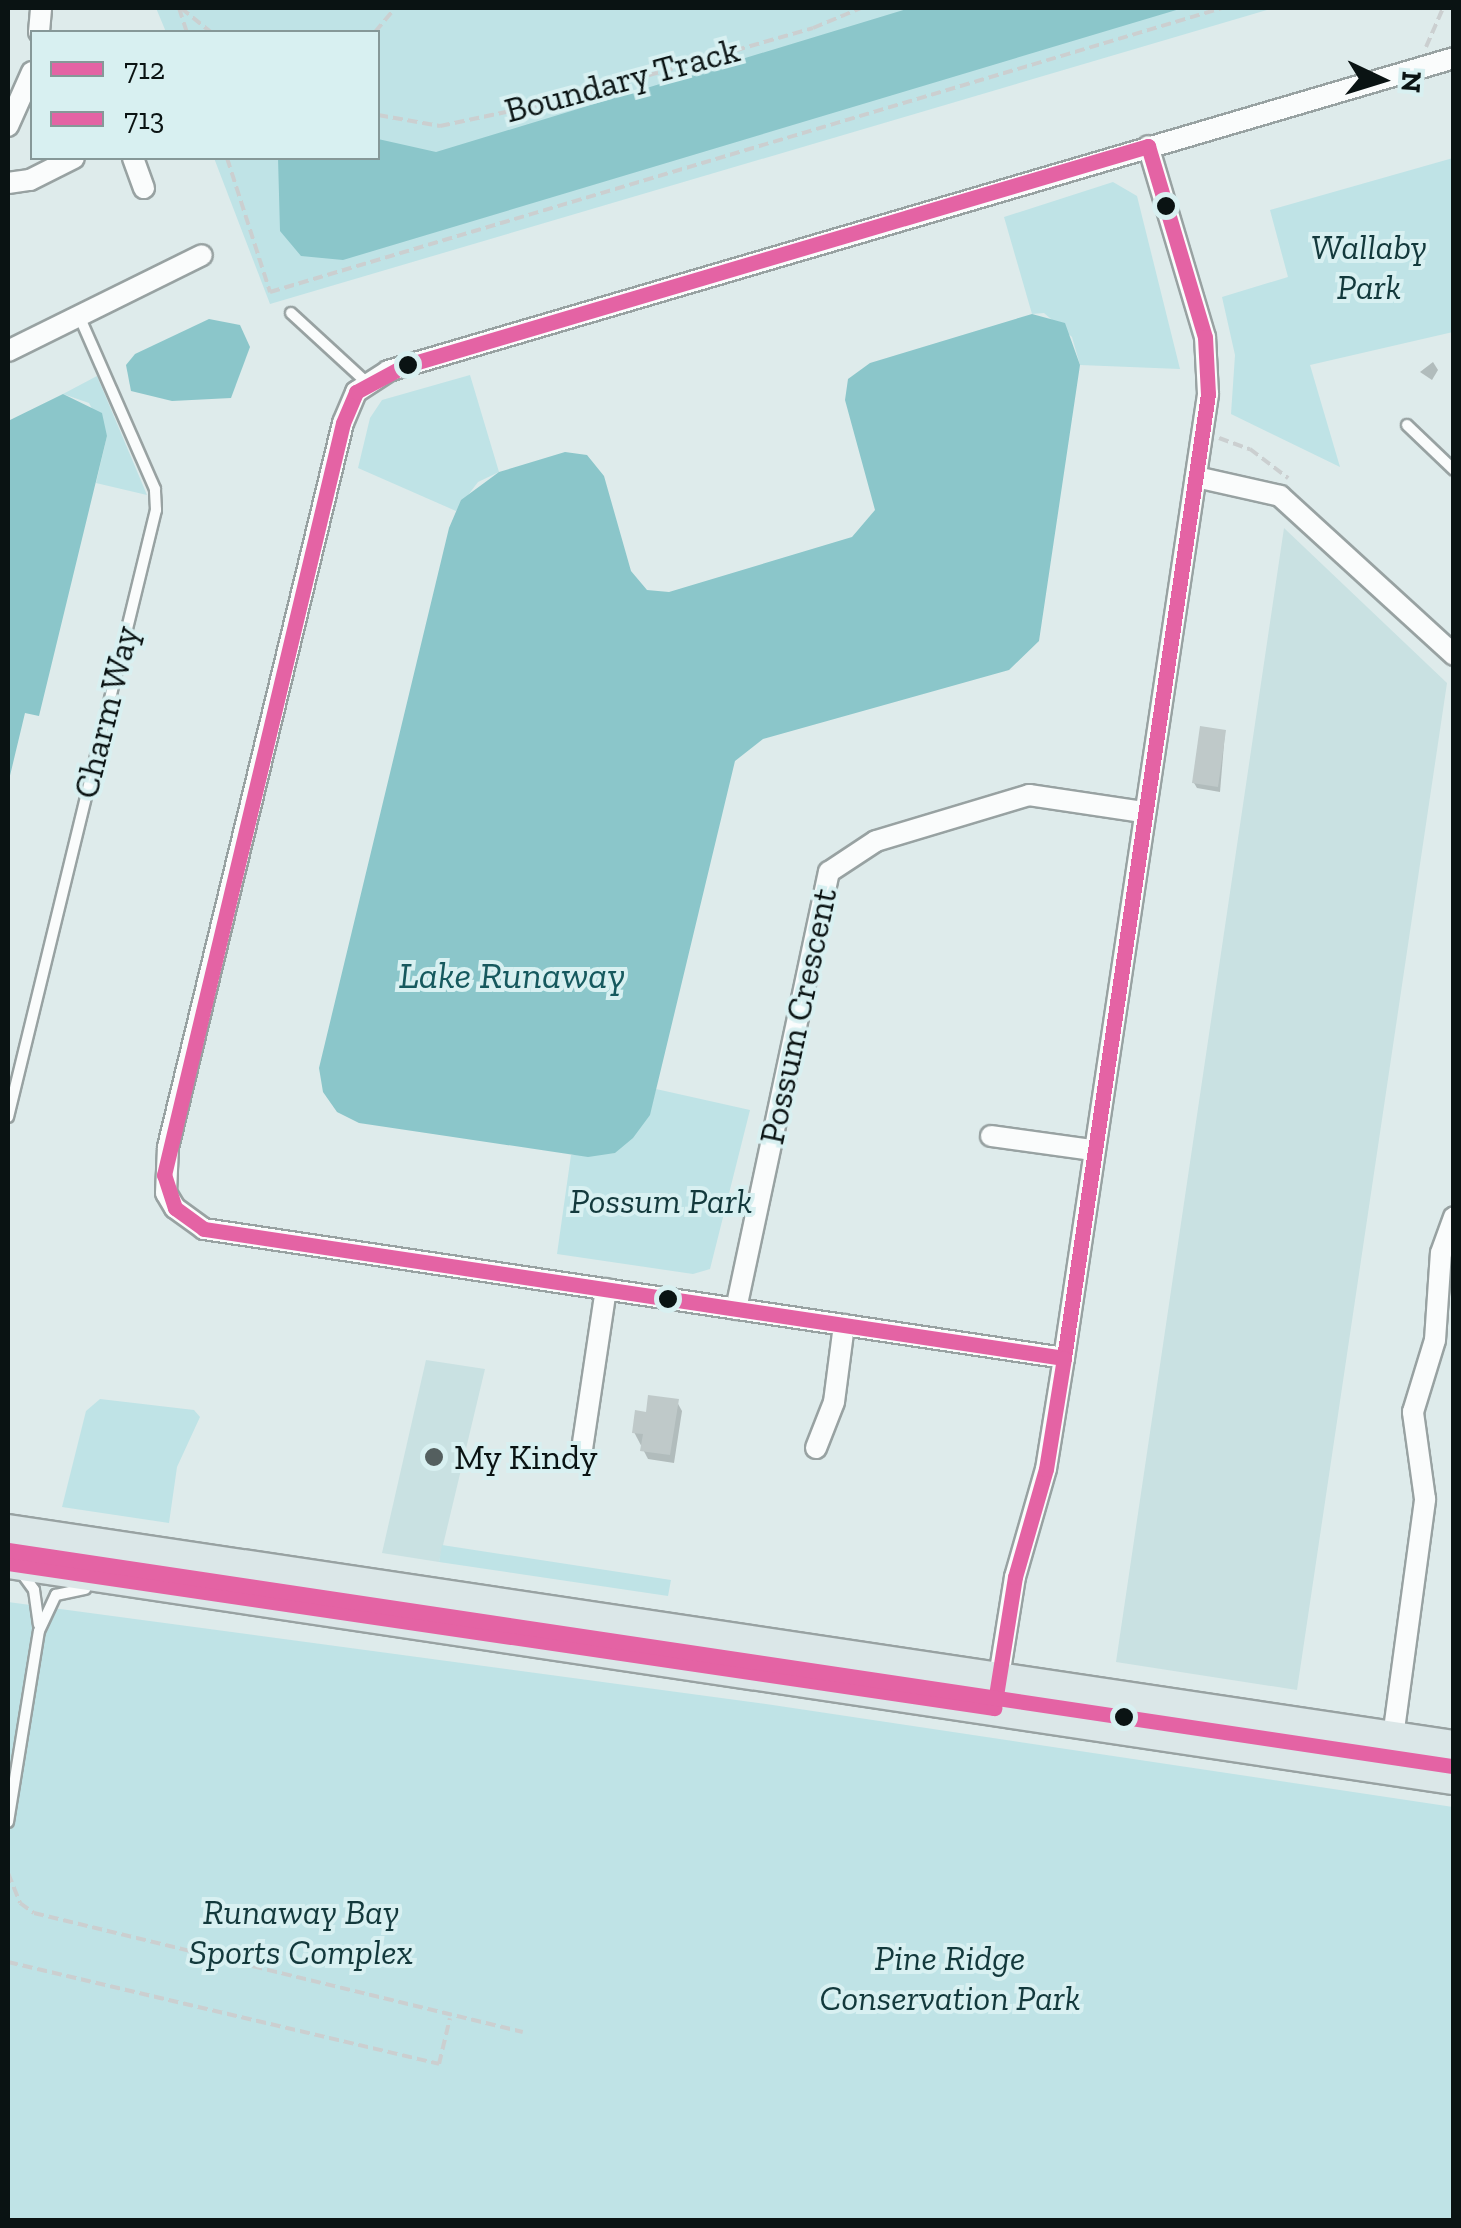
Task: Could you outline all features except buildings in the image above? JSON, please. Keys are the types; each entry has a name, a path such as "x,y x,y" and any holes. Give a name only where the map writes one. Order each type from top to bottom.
{"main road":[{"path":"8,1530 1454,1746"},
{"path":"9,1564 1454,1778"}],"street":[{"path":"1064,1358 204,1229 182,1217 166,1193 168,1147 344,424 366,382 1454,58"},
{"path":"8,126 30,76"},
{"path":"994,1708 1064,1358 1092,1150 1196,477 1208,356 1148,146"},
{"path":"8,183 30,180 70,160"},
{"path":"134,160 144,188"},
{"path":"8,351 202,255"},
{"path":"1196,477 1280,496 1454,655"},
{"name":"Possum Crescent","path":"736,1309 829,872 876,842 1030,795 1143,812"},
{"path":"992,1136 1092,1150"},
{"path":"1392,1736 1425,1500 1413,1412 1435,1340 1441,1253 1454,1217"},
{"path":"582,1456 606,1289"},
{"path":"816,1448 834,1402 844,1325"}],"lane":[{"path":"291,312 366,382"},
{"name":"Charm Way","path":"8,1118 156,510 155,489 79,316"},
{"path":"1406,424 1454,470"},
{"path":"9,1564 32,1584 39,1631"},
{"path":"8,1822 39,1631 56,1595 67,1588 131,1594 165,1587"}],"path":[{"path":"180,8 208,30"},
{"path":"377,30 395,8"},
{"name":"Boundary Track","path":"380,116 440,126 562,100 813,28 861,8"},
{"path":"228,160 270,292 1222,8"},
{"path":"1429,65 1426,46 1444,8"},
{"path":"8,1873 20,1903 34,1913 450,2018 523,2032"},
{"path":"8,1962 439,2064 450,2018"}],"shaded area":[{"path":"1284,528 1447,683 1297,1690 1116,1662"},
{"name":"My Kindy","path":"426,1360 485,1369 439,1562 382,1553"}],"green space":[{"path":"156,8 1274,8 270,304 215,160 380,160 380,30 165,30"},
{"name":"Wallaby Park","path":"1453,158 1453,332 1310,365 1340,467 1231,414 1235,355 1222,297 1288,277 1270,210"},
{"path":"1113,182 1137,196 1180,369 1080,365 1072,337 1044,313 1032,314 1004,217"},
{"path":"470,375 499,472 478,482 456,511 358,468 370,418 382,400"},
{"path":"97,376 147,495 96,483 107,436 89,403 63,394"},
{"name":"Possum Park","path":"656,1089 750,1110 710,1269 693,1274 557,1254 571,1155 615,1153 649,1115"},
{"path":"100,1399 194,1410 200,1417 177,1467 169,1523 62,1507 86,1411"},
{"path":"442,1545 671,1580 668,1596 439,1562"},
{"path":"8,1602 766,1704 1453,1807 1453,2220 8,2220"}],"water":[{"path":"910,8 1183,8 343,260 301,256 280,231 278,160 380,160 380,139 436,152"},
{"name":"Lake Runaway","path":"1032,314 1065,323 1080,365 1039,641 1009,670 763,739 735,761 650,1115 633,1138 615,1153 588,1157 359,1123 337,1112 323,1092 319,1068 449,528 461,500 499,472 565,452 587,455 604,476 631,571 647,590 669,592 852,537 875,510 845,400 848,379 870,363"},
{"path":"209,319 240,325 250,347 231,398 172,401 131,391 126,365 135,354"},
{"path":"63,394 102,413 107,436 39,716 25,713 8,784 8,421"}],"transit line":[{"name":"712","path":"1148,146 1205,337 1208,394 1064,1358 204,1229 175,1208 164,1175 343,423 356,392 404,366 1148,146"},
{"name":"712","path":"8,1563 994,1708 1015,1577 1046,1469 1064,1358"},
{"name":"713","path":"8,1550 1451,1766"}],"place":[{"name":"My Kindy","path":"434,1457"}],"park label":[{"name":"Runaway Bay Sports Complex","path":"301,1932"},
{"name":"Pine Ridge Conservation Park","path":"950,1978"}]}
